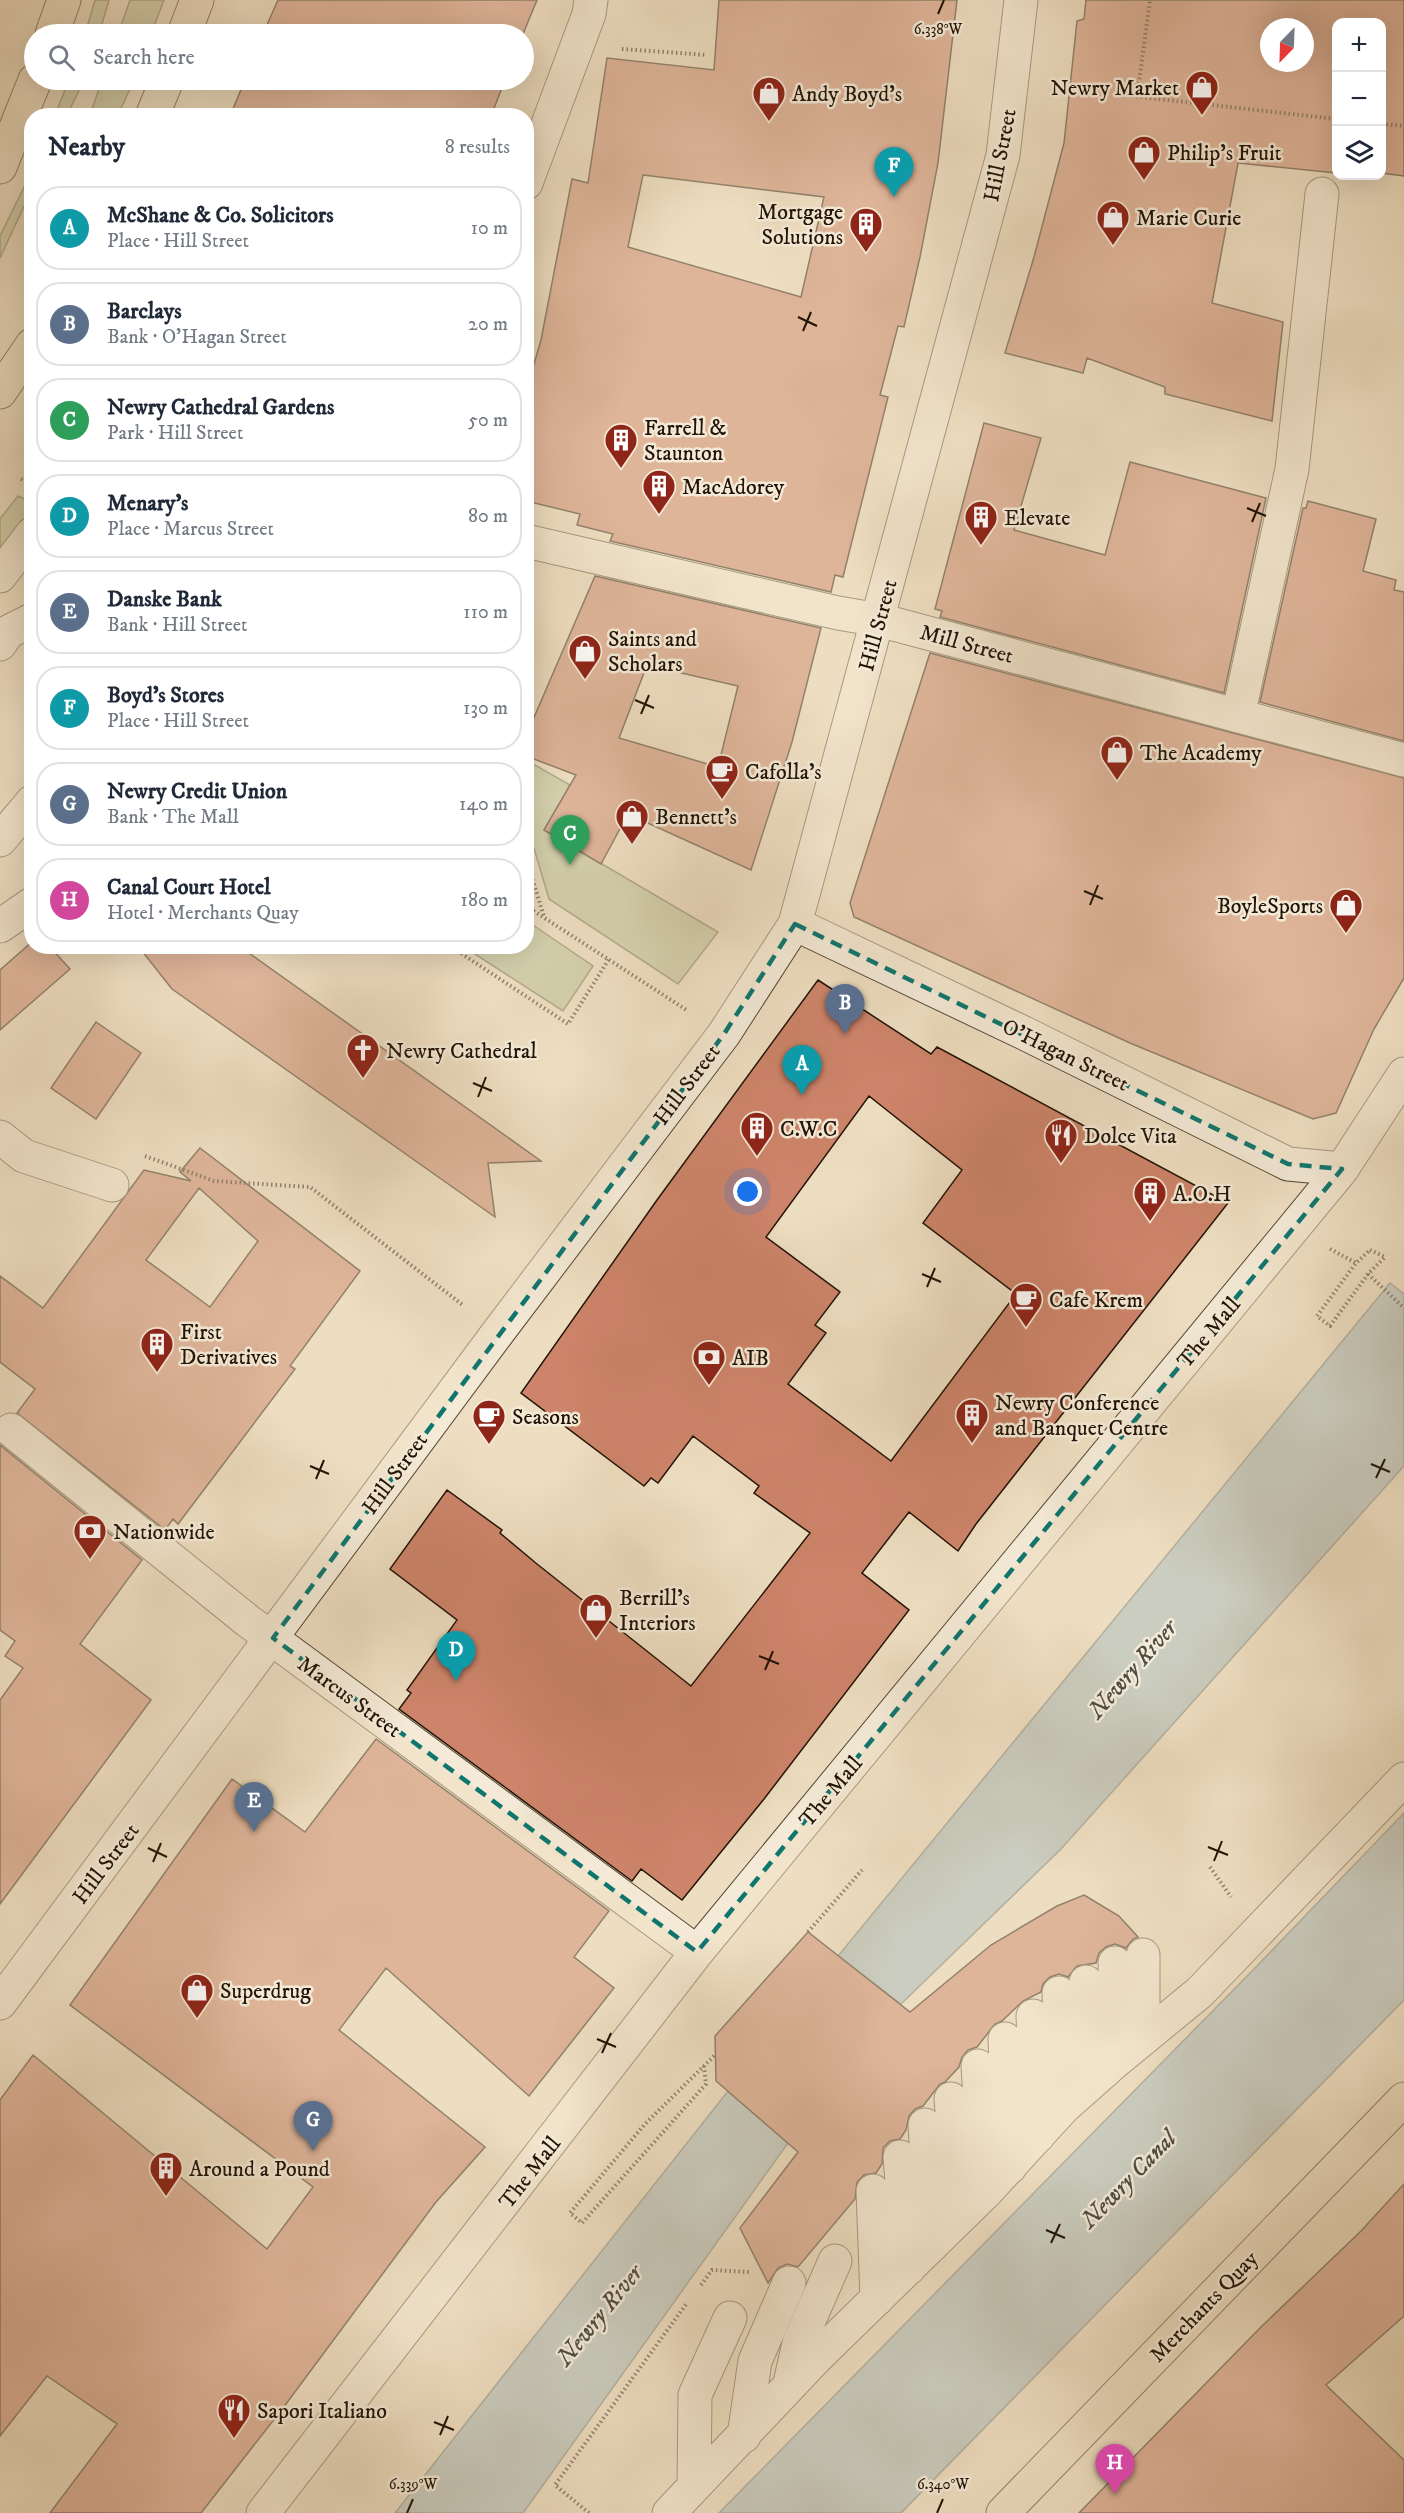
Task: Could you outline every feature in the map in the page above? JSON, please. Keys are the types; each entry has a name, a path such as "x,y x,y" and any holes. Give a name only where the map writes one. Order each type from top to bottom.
{"main road":[{"path":"56,24 64,0"},
{"path":"188,24 197,0"},
{"path":"0,167 31,90"},
{"path":"156,108 162,90"},
{"path":"0,392 24,357"},
{"name":"Merchants Quay","path":"1003,2513 1404,2099"}],"street":[{"path":"534,162 589,14 591,0"},
{"name":"Hill Street","path":"0,2003 499,1331 724,1034 795,924 879,620 1003,154 1021,0"},
{"path":"1238,716 1292,469 1322,194"},
{"name":"Mill Street","path":"534,543 879,620 1404,760"},
{"path":"0,576 24,544"},
{"path":"0,644 8,632 24,624"},
{"path":"0,840 24,812"},
{"path":"0,926 24,910"},
{"name":"O'Hagan Street","path":"795,924 1016,1029 1288,1164 1342,1169"},
{"name":"The Mall","path":"263,2513 697,1952 1342,1169 1404,1074"},
{"path":"0,1137 24,1156 112,1185"},
{"name":"Marcus Street","path":"11,1430 273,1638 697,1952"},
{"path":"669,2513 816,2357 986,2192 1063,2108 1200,1992 1404,1779"},
{"path":"1116,2061 1129,1959 1143,2039"},
{"path":"1063,2108 1073,1988 1089,2085"},
{"path":"1033,2016 1038,2136"},
{"path":"1005,2039 1010,2167"},
{"path":"978,2066 986,2192"},
{"path":"951,2099 961,2216"},
{"path":"925,2125 932,2245"},
{"path":"900,2157 909,2268"},
{"path":"873,2191 877,2299"},
{"path":"789,2388 799,2343 836,2261"},
{"path":"744,2436 755,2361 789,2283"},
{"path":"694,2486 695,2395 730,2318"}],"path":[{"path":"1137,97 1150,0"},
{"path":"615,49 707,55"},
{"path":"1123,95 1332,119"},
{"path":"1386,124 1404,126"},
{"path":"534,884 544,917"},
{"path":"534,911 724,1034"},
{"path":"462,954 568,1024 609,959"},
{"path":"112,1185 127,1149 214,1181 310,1187 442,1291 499,1331"},
{"path":"1370,1250 1385,1257 1368,1274 1330,1326 1317,1317 1356,1263 1370,1250"},
{"path":"1368,1274 1404,1308"},
{"path":"808,1932 862,1870"},
{"path":"704,2067 706,2084 582,2223 570,2213 645,2124 715,2055"},
{"path":"699,2288 712,2270 752,2272"},
{"path":"589,2513 555,2485 692,2296"}],"highlighted area":[{"path":"795,924 1288,1164 1342,1169 697,1952 273,1638 724,1034"}],"green space":[{"path":"95,0 109,0 102,24 88,24"},
{"path":"130,0 164,0 155,24 122,24"},
{"path":"65,90 79,90 70,108 58,108"},
{"path":"99,90 129,90 121,108 92,108"},
{"path":"24,187 24,206 0,258 0,236"},
{"path":"18,496 24,499 24,521 0,550 0,519"},
{"path":"534,765 570,785 544,830 718,932 678,984 549,899 534,849"},
{"path":"534,926 593,966 563,1011 475,954 534,954"}],"water":[{"name":"Newry River","path":"1390,1283 1404,1294 1404,1466 1061,1849 901,2004 838,1956"},
{"name":"Newry Canal","path":"1404,1813 1404,2000 901,2513 719,2513 1255,1968"},
{"name":"Newry River","path":"728,2091 788,2143 523,2513 395,2513"}],"building":[{"path":"278,0 537,0 527,24 267,24"},
{"path":"719,0 957,0 938,163 920,257 904,327 898,326 880,395 888,397 843,577 835,575 831,592 610,541 613,534 577,525 580,514 534,503 534,364 541,340 572,179 588,183 607,58 714,70","holes":["643,175 824,197 801,297 628,247"]},
{"path":"1086,0 1404,0 1404,176 1386,174 1386,18 1332,18 1332,173 1238,163 1212,303 1283,322 1272,421 1165,394 1165,387 1087,358 1083,373 1005,353 1034,257 1064,143 1077,21 1084,19"},
{"path":"241,90 501,90 494,108 233,108"},
{"path":"984,423 1041,438 1014,530 1105,555 1130,462 1266,498 1224,693 940,617 942,611 935,609"},
{"path":"1308,501 1376,519 1363,571 1396,580 1394,590 1404,592 1404,741 1260,702 1303,508 1306,508"},
{"path":"595,576 821,628 792,742 751,870 628,814 601,864 544,830 576,775 534,759 534,717","holes":["647,665 738,686 718,767 619,738"]},
{"path":"930,653 1404,778 1404,978 1374,1029 1336,1113 1313,1119 1130,1043 854,917 850,903"},
{"path":"24,949 24,954 56,954 70,969 0,1030 0,970"},
{"name":"Newry Cathedral","path":"144,954 250,954 541,1161 488,1163 495,1217 172,989"},
{"path":"818,980 931,1054 937,1047 1228,1203 976,1524 958,1551 909,1512 862,1573 909,1610 764,1799 682,1900 641,1869 632,1881 399,1709 411,1693 407,1690 457,1620 390,1569 447,1490 502,1530 500,1533 537,1564 691,1686 810,1533 754,1493 759,1486 693,1436 658,1483 651,1478 644,1486 521,1393 657,1200","holes":["869,1096 962,1170 923,1223 1016,1294 891,1461 788,1384 826,1333 815,1325 840,1292 766,1237"]},
{"path":"96,1022 141,1053 96,1119 51,1088"},
{"name":"First Derivatives","path":"200,1148 360,1271 290,1366 295,1369 178,1524 173,1519 165,1530 17,1413 35,1389 0,1362 0,1276 43,1308 144,1170 191,1181 180,1172","holes":["199,1188 258,1241 210,1307 146,1260"]},
{"path":"0,1445 142,1560 80,1644 151,1700 0,1904 0,1700 23,1668 5,1656 15,1641 0,1630"},
{"path":"376,1739 609,1911 574,1957 614,1988 529,2096 386,1968 339,2030 485,2147 436,2202 283,2408 201,2513 50,2513 117,2424 47,2376 0,2436 0,2100 33,2055 267,2249 313,2187 70,2005 232,1779 305,1832"},
{"path":"1084,1895 1119,1916 1138,1937 1133,1939 1126,1948 1115,1944 1106,1947 1099,1953 1096,1963 1077,1966 1068,1977 1059,1974 1050,1977 1043,1984 1041,1992 1023,2001 1002,2021 995,2024 977,2047 968,2050 962,2057 959,2067 945,2082 940,2084 923,2106 915,2109 909,2116 906,2130 900,2139 890,2141 883,2148 882,2164 876,2173 864,2175 857,2182 855,2199 798,2267 787,2264 778,2268 768,2283 740,2228 798,2152 716,2081 715,2036 808,1932 910,2012 991,1945 1057,1906"},
{"path":"1404,2184 1404,2316 1326,2385 1404,2460 1404,2513 1079,2513 1260,2328 1361,2231"}],"place":[{"name":"Newry Market","path":"1202,116"},
{"name":"Andy Boyd's","path":"769,122"},
{"name":"Philip's Fruit","path":"1144,181"},
{"name":"Boyd's Stores","path":"894,197"},
{"name":"Marie Curie","path":"1113,246"},
{"name":"Mortgage Solutions","path":"866,253"},
{"name":"Farrell & Staunton","path":"621,469"},
{"name":"MacAdorey","path":"659,515"},
{"name":"Elevate","path":"981,546"},
{"name":"Saints and Scholars","path":"585,680"},
{"name":"The Academy","path":"1117,781"},
{"name":"Cafolla's","path":"722,800"},
{"name":"Bennett's","path":"632,845"},
{"name":"Newry Cathedral Gardens","path":"570,865"},
{"name":"BoyleSports","path":"1346,934"},
{"name":"Barclays","path":"845,1034"},
{"name":"Newry Cathedral","path":"363,1079"},
{"name":"McShane & Co. Solicitors","path":"802,1095"},
{"name":"C.W.C","path":"757,1157"},
{"name":"Dolce Vita","path":"1061,1164"},
{"name":"A.O.H","path":"1150,1222"},
{"name":"Cafe Krem","path":"1026,1328"},
{"name":"First Derivatives","path":"157,1373"},
{"name":"AIB","path":"709,1386"},
{"name":"Newry Conference and Banquet Centre","path":"972,1444"},
{"name":"Seasons","path":"489,1445"},
{"name":"Nationwide","path":"90,1560"},
{"name":"Berrill's Interiors","path":"596,1639"},
{"name":"Menary's","path":"456,1681"},
{"name":"Danske Bank","path":"254,1832"},
{"name":"Superdrug","path":"197,2019"},
{"name":"Newry Credit Union","path":"313,2151"},
{"name":"Around a Pound","path":"166,2197"},
{"name":"Sapori Italiano","path":"234,2439"},
{"name":"Canal Court Hotel","path":"1115,2494"}]}
